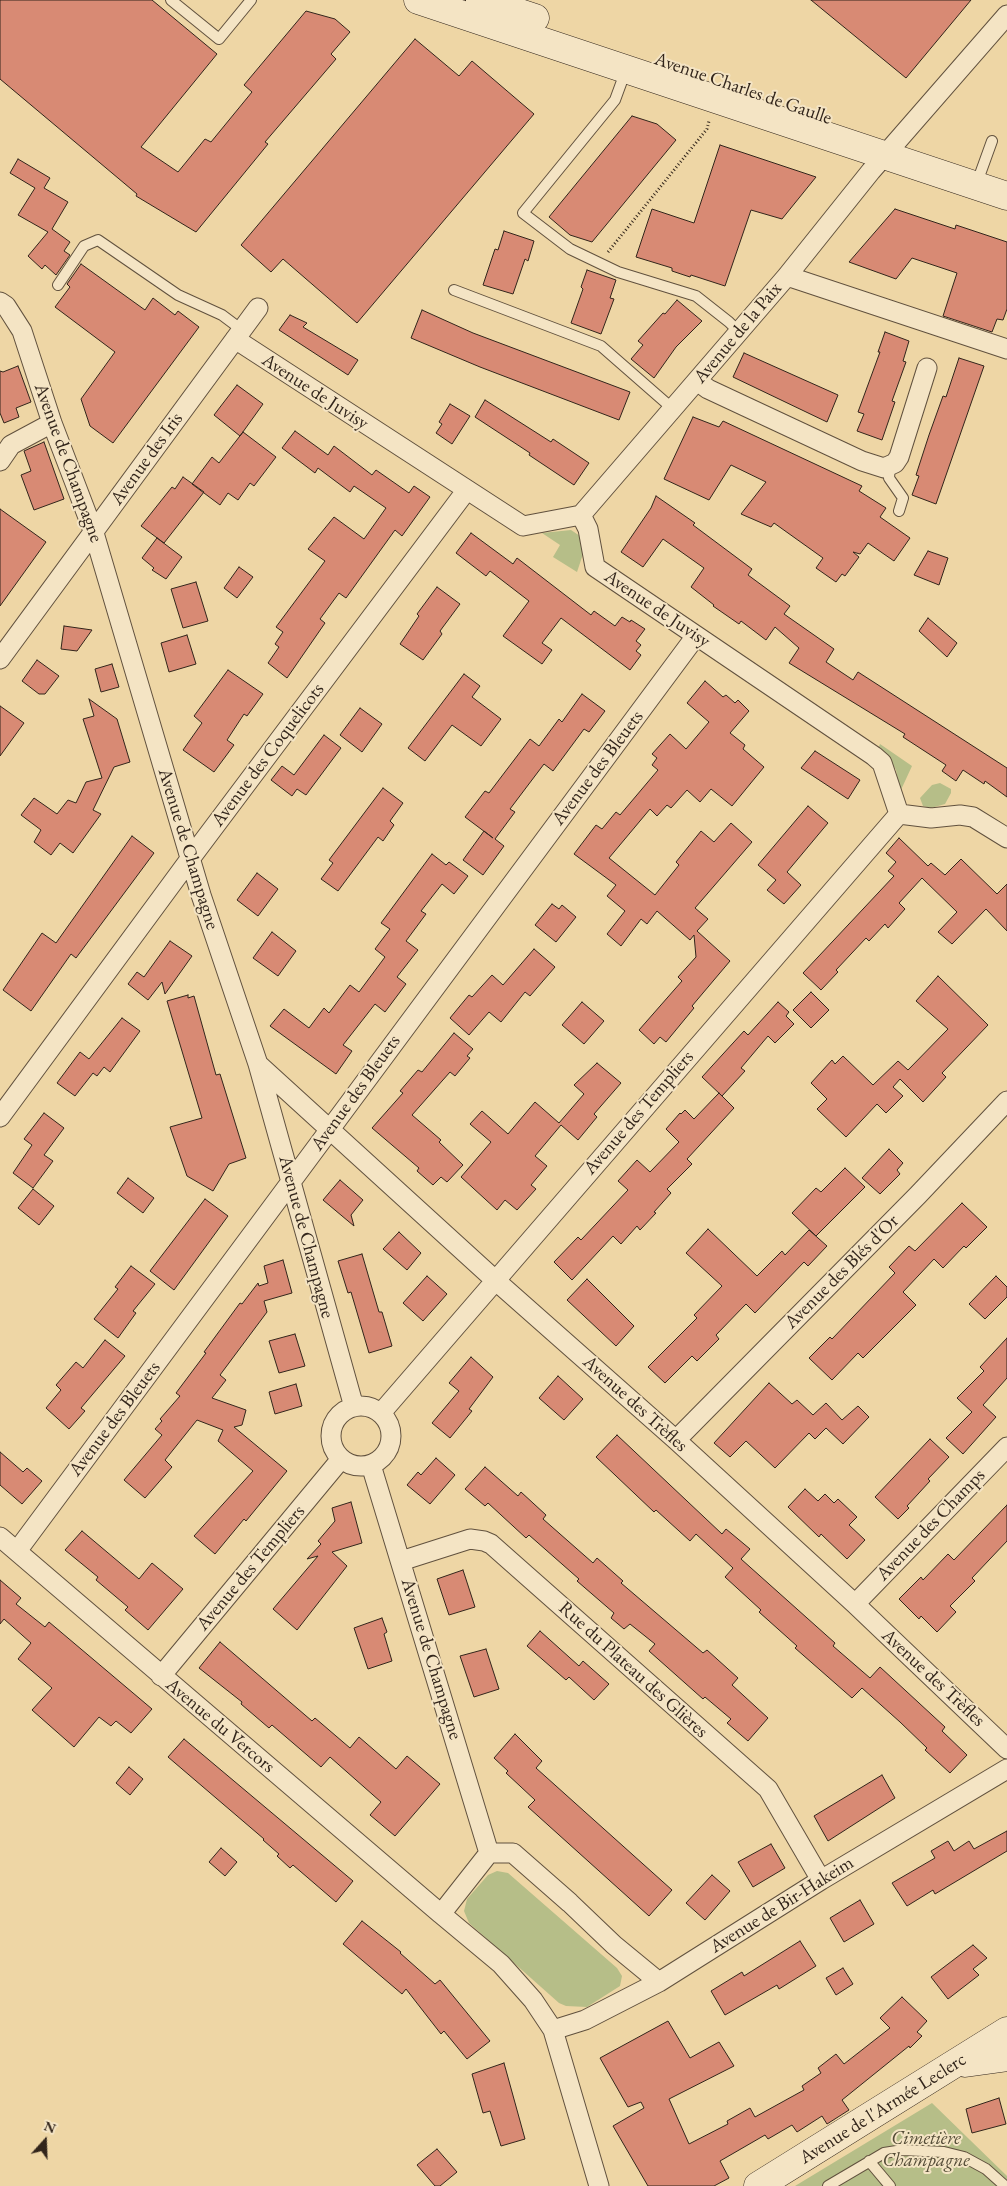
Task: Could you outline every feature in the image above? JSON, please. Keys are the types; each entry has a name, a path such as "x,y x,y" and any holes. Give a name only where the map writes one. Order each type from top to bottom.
{"main road":[{"name":"Avenue Charles de Gaulle","path":"418,0 716,99 980,173 1007,177"},
{"name":"Avenue Charles de Gaulle","path":"480,0 583,35 892,148 1007,196"},
{"path":"513,31 542,30 578,42 583,35"},
{"name":"Avenue Charles de Gaulle","path":"638,73 674,76 892,148"},
{"name":"Avenue Charles de Gaulle","path":"980,173 1007,186"},
{"name":"Avenue de l'Armée Leclerc","path":"758,2186 1007,2031"},
{"path":"956,2064 1007,2057"}],"street":[{"name":"Avenue de la Paix","path":"581,515 787,276 892,148 1007,14"},
{"path":"787,276 1007,349"},
{"name":"Avenue de Champagne","path":"0,302 6,306 22,331 52,423 94,533 190,859 258,1064 354,1407"},
{"name":"Avenue des Iris","path":"0,659 258,308"},
{"name":"Avenue de Juvisy","path":"238,334 466,490 524,526 581,515 588,529 595,567 874,756 882,763 899,814"},
{"path":"697,381 708,389 862,461 884,468 890,466 899,457 927,368"},
{"path":"0,461 11,445 52,423"},
{"name":"Avenue des Coquelicots","path":"0,1117 466,490"},
{"name":"Avenue des Bleuets","path":"17,1551 696,636"},
{"path":"899,814 931,818 960,814 973,817 1007,838"},
{"name":"Avenue des Templiers","path":"381,1413 899,814"},
{"name":"Avenue des Trèfles","path":"258,1064 495,1280 676,1440 855,1604 1007,1749"},
{"name":"Avenue des Blés d'Or","path":"676,1440 918,1195 1007,1101"},
{"path":"365,1406 381,1413 388,1422 392,1432 388,1452 382,1459 363,1467 352,1466 341,1460 332,1444 333,1425 338,1416 354,1407 365,1406"},
{"name":"Avenue des Champs","path":"855,1604 1007,1447"},
{"name":"Avenue des Templiers","path":"162,1676 341,1460"},
{"name":"Avenue de Champagne","path":"371,1465 489,1853"},
{"name":"Avenue du Vercors","path":"0,1537 501,1964 533,2000 552,2030 599,2186"},
{"name":"Rue du Plateau des Glières","path":"401,1561 470,1539 491,1544 768,1789 822,1880"},
{"name":"Avenue de Bir-Hakeim","path":"552,2030 585,2020 659,1982 822,1880 1007,1769"},
{"path":"441,1914 489,1853 513,1853 570,1902 614,1945 659,1982"}],"lane":[{"path":"178,2 219,39 251,0"},
{"path":"638,73 523,213 570,249 596,262 618,272 696,296 729,322 738,332"},
{"path":"980,173 992,141"},
{"path":"58,285 84,246 98,240 178,295 222,315 238,334"},
{"path":"454,290 600,346 673,409"},
{"path":"890,466 889,478 903,498 899,511"},
{"path":"828,2186 884,2153 903,2150 944,2152 964,2157 978,2165 1005,2186"},
{"path":"869,2161 890,2186"}],"path":[{"path":"596,262 605,256 707,129 716,99"}],"green space":[{"path":"571,530 580,536 583,554 577,572 553,557 560,545 542,533"},
{"path":"880,744 912,766 900,792 896,770 889,758 878,749"},
{"path":"940,783 951,789 945,804 931,808 923,806 920,798 932,785"},
{"path":"497,1871 508,1873 617,1968 622,1976 620,1986 587,2007 566,2006 559,2003 469,1923 464,1911 467,1899 488,1875"},
{"name":"Cimetière Champagne","path":"932,2103 1007,2176 1007,2186 795,2186"}],"building":[{"path":"0,0 152,0 217,54 141,147 178,172 205,139 211,142 252,92 244,85 306,11 335,19 350,32 331,54 336,59 265,142 268,144 196,232 136,196 137,194 0,79"},
{"path":"811,0 971,0 906,78"},
{"path":"415,39 459,76 472,61 534,114 357,323 283,259 271,272 241,245"},
{"path":"632,116 657,124 676,140 592,242 570,235 549,217"},
{"path":"720,145 816,177 782,219 751,210 725,286 691,275 690,277 672,271 672,268 636,257 652,209 694,223"},
{"path":"18,159 50,178 44,188 68,202 52,229 70,242 64,251 70,255 56,275 45,265 42,269 28,256 48,232 18,215 35,188 10,173"},
{"path":"895,209 955,229 956,225 1007,242 1007,309 1003,320 997,319 992,332 943,316 957,273 912,258 896,279 849,262"},
{"path":"504,231 534,241 528,261 525,259 513,294 483,285 495,249 498,250"},
{"path":"81,264 145,310 153,298 175,315 178,311 199,327 113,443 90,426 81,399 115,352 55,307 70,287 67,284"},
{"path":"587,270 616,280 610,298 614,299 601,334 571,323 583,289 581,287"},
{"path":"677,300 702,321 676,347 654,378 631,359 643,345 638,341"},
{"path":"422,310 473,333 630,392 619,420 480,367 411,338"},
{"path":"290,315 307,323 303,327 358,360 348,375 279,330"},
{"path":"885,332 909,341 903,361 906,362 892,401 895,402 882,440 857,431 864,414 858,412 880,352 878,352"},
{"path":"744,353 838,395 827,422 733,377"},
{"path":"959,358 984,366 936,504 912,495 919,476 916,475 929,435 943,396 946,397"},
{"path":"18,366 31,402 16,408 19,417 4,423 0,413 0,371 3,372"},
{"path":"237,385 263,404 240,436 214,415"},
{"path":"485,400 551,442 553,439 589,463 574,485 475,417"},
{"path":"450,404 470,416 452,444 436,433 442,424 439,422"},
{"path":"693,417 719,427 723,421 862,486 859,491 886,508 880,517 910,538 894,561 868,543 860,554 853,552 859,557 845,576 842,574 836,582 816,568 823,558 774,523 771,527 741,514 766,482 731,465 709,500 664,479"},
{"path":"295,431 328,455 334,446 372,475 376,470 409,493 414,486 430,497 402,536 395,530 346,598 339,593 320,619 325,623 287,678 268,663 279,647 275,644 283,632 276,627 325,561 308,549 334,517 364,539 386,508 354,486 350,492 318,468 315,473 282,448"},
{"path":"243,432 276,457 254,486 250,483 238,500 228,493 220,505 192,484 212,457 219,463"},
{"path":"44,442 64,499 34,510 21,475 31,471 24,451"},
{"path":"183,477 204,492 164,543 141,526 172,487 175,489"},
{"path":"656,496 695,523 693,525 752,569 748,575 790,606 784,614 834,649 826,662 853,680 858,672 1007,768 1007,797 985,781 984,784 963,770 956,781 942,771 946,765 903,737 905,734 789,663 799,648 775,627 766,640 741,621 739,624 713,606 691,587 704,568 663,539 643,567 621,552 651,508"},
{"path":"0,509 46,542 0,606"},
{"path":"471,533 513,564 517,558 591,615 594,611 615,626 622,617 630,622 631,620 645,629 636,641 641,645 636,651 641,655 630,670 561,618 542,643 552,650 542,664 503,636 529,601 490,571 486,576 456,553"},
{"path":"157,538 182,557 166,579 152,570 154,568 142,558"},
{"path":"928,551 948,558 939,585 914,575"},
{"path":"239,567 253,577 237,598 224,588"},
{"path":"196,582 208,621 183,628 171,589"},
{"path":"437,587 460,604 440,631 442,634 423,660 400,644 419,616 417,614"},
{"path":"928,618 957,643 947,657 919,631"},
{"path":"64,626 92,630 77,651 61,649"},
{"path":"187,635 196,664 169,672 161,643"},
{"path":"37,660 59,676 45,694 39,694 22,681"},
{"path":"112,664 119,687 101,692 95,669"},
{"path":"228,670 263,694 247,716 244,714 227,740 234,745 214,772 183,750 202,723 194,716"},
{"path":"464,674 480,686 472,697 501,719 481,746 452,725 425,761 408,748"},
{"path":"705,681 723,697 726,695 735,703 738,700 749,711 730,733 745,745 743,749 764,767 732,806 711,789 700,802 687,790 671,808 667,805 657,816 650,809 609,858 655,895 679,865 676,862 701,831 714,842 731,823 752,842 695,908 708,919 697,931 730,961 692,1006 694,1008 666,1042 660,1037 654,1044 639,1030 682,981 678,977 696,957 694,935 690,940 657,911 647,924 641,919 621,946 607,934 625,911 607,896 616,885 574,854 596,825 602,829 616,812 620,815 658,770 652,765 657,758 652,754 670,734 686,749 709,722 687,703"},
{"path":"582,694 605,711 589,732 584,729 553,771 544,764 510,809 515,812 495,839 504,846 483,875 463,860 484,831 465,817 485,791 489,793 530,739 539,746 559,719 562,722"},
{"path":"89,699 117,719 130,762 114,767 93,810 101,814 73,853 60,843 51,855 34,842 41,830 21,815 34,798 57,814 68,800 76,803 86,782 102,778 83,719 94,716"},
{"path":"0,706 24,723 0,756"},
{"path":"360,708 382,724 362,752 340,735"},
{"path":"324,735 341,748 306,795 297,789 292,796 271,780 282,766 294,775"},
{"path":"815,751 860,780 848,799 801,768"},
{"path":"383,788 403,803 390,821 394,825 383,841 378,837 338,891 321,879 333,863 329,860"},
{"path":"808,806 828,823 787,872 801,885 784,904 767,890 776,880 758,865"},
{"path":"132,836 154,853 76,958 71,954 31,1011 3,990 42,933 56,943"},
{"path":"899,838 928,866 931,863 945,875 961,859 997,894 1007,884 1007,931 986,909 952,944 938,932 957,912 922,878 899,903 905,909 888,928 885,924 869,941 866,938 836,970 838,972 821,990 803,973 894,876 888,871 896,862 886,853"},
{"path":"432,854 446,865 449,862 468,876 454,894 442,884 421,911 426,914 406,941 418,950 397,977 406,984 385,1012 375,1004 343,1045 352,1051 336,1074 270,1026 284,1009 309,1028 324,1008 329,1013 350,985 359,992 385,957 375,949 390,929 381,923"},
{"path":"257,873 278,889 258,916 237,900"},
{"path":"552,904 559,909 562,905 576,917 556,942 535,925"},
{"path":"272,932 296,951 278,976 253,958"},
{"path":"170,941 192,956 165,994 162,982 148,1000 128,984 137,972 144,977"},
{"path":"534,949 555,967 530,996 525,992 501,1022 489,1012 469,1035 450,1018 469,995 472,997 492,975 503,985"},
{"path":"938,976 988,1025 942,1073 946,1077 923,1102 900,1079 893,1087 903,1096 886,1113 877,1104 846,1137 817,1109 827,1099 811,1083 832,1060 835,1064 843,1056 873,1085 898,1061 908,1070 948,1029 916,1001"},
{"path":"811,992 829,1010 811,1028 793,1010"},
{"path":"188,995 188,998 194,996 216,1075 220,1074 246,1158 229,1164 213,1191 187,1176 170,1127 202,1118 167,1001"},
{"path":"582,1002 604,1021 584,1044 562,1025"},
{"path":"778,1002 789,1012 786,1016 794,1024 775,1043 768,1036 741,1068 745,1071 722,1096 702,1077 744,1031 748,1035"},
{"path":"122,1018 140,1031 110,1072 104,1067 97,1076 93,1073 75,1096 57,1083 80,1052 89,1059"},
{"path":"454,1033 473,1049 467,1056 470,1058 455,1076 450,1072 412,1115 441,1140 439,1142 463,1165 447,1182 441,1177 433,1185 417,1171 419,1168 372,1128 403,1093 400,1091 418,1070 422,1072"},
{"path":"597,1063 621,1083 594,1114 597,1117 578,1140 561,1125 535,1156 547,1166 531,1185 536,1189 517,1210 505,1200 497,1210 461,1177 491,1142 470,1124 482,1111 508,1134 535,1102 559,1123 584,1094 574,1085"},
{"path":"719,1093 734,1108 687,1159 692,1164 667,1189 671,1193 654,1212 656,1213 640,1230 637,1226 621,1244 613,1236 572,1280 554,1262 578,1237 581,1240 628,1190 618,1181 637,1160 650,1172 679,1142 666,1129 680,1113 685,1110 694,1119"},
{"path":"44,1113 64,1128 44,1155 53,1161 33,1188 13,1173 32,1145 24,1139"},
{"path":"889,1149 903,1163 897,1170 900,1174 880,1194 862,1178"},
{"path":"845,1168 865,1187 816,1236 792,1213 816,1188 821,1192"},
{"path":"128,1178 154,1198 143,1213 117,1193"},
{"path":"340,1180 363,1200 351,1215 354,1226 323,1200"},
{"path":"33,1189 54,1206 39,1225 18,1208"},
{"path":"205,1199 228,1216 174,1290 150,1271"},
{"path":"962,1203 987,1227 966,1248 964,1246 943,1268 934,1259 903,1292 916,1305 863,1358 858,1353 832,1380 809,1358 830,1337 832,1339 895,1273 889,1267 909,1246 915,1251"},
{"path":"708,1229 757,1276 782,1251 785,1255 809,1230 827,1246 808,1266 804,1262 755,1313 746,1304 716,1335 719,1339 697,1361 692,1356 665,1383 648,1367 697,1318 694,1315 722,1286 686,1253"},
{"path":"399,1232 421,1253 407,1270 383,1249"},
{"path":"362,1254 379,1312 382,1312 392,1346 369,1353 351,1292 348,1293 338,1261"},
{"path":"283,1260 292,1293 264,1301 267,1312 220,1375 226,1380 212,1398 246,1410 242,1425 234,1427 287,1471 246,1521 244,1519 215,1554 194,1536 253,1471 218,1441 223,1430 197,1420 165,1460 172,1467 145,1498 124,1480 162,1435 155,1429 162,1421 160,1419 180,1396 176,1393 206,1353 204,1352 240,1303 242,1304 258,1283 259,1286 268,1283 264,1266"},
{"path":"131,1266 155,1284 133,1311 136,1313 118,1338 94,1319 118,1289 115,1287"},
{"path":"427,1276 447,1294 423,1321 403,1303"},
{"path":"996,1276 1007,1287 1007,1297 985,1319 969,1304"},
{"path":"587,1279 634,1326 616,1346 567,1300"},
{"path":"295,1334 305,1366 279,1373 269,1341"},
{"path":"1007,1338 1007,1378 983,1405 996,1417 963,1454 946,1438 972,1412 957,1398 984,1371 980,1367"},
{"path":"105,1340 125,1356 81,1408 85,1411 69,1429 46,1408 61,1390 56,1385 76,1362 83,1368"},
{"path":"471,1357 493,1377 469,1409 472,1411 450,1438 432,1423 459,1391 449,1383"},
{"path":"558,1376 583,1399 564,1420 539,1398"},
{"path":"769,1383 792,1404 797,1400 813,1415 826,1403 842,1420 858,1406 869,1417 843,1444 826,1428 815,1439 809,1433 775,1468 746,1441 730,1457 714,1443"},
{"path":"296,1384 302,1406 275,1414 269,1392"},
{"path":"617,1435 722,1534 726,1529 750,1549 741,1559 835,1643 833,1646 870,1678 880,1667 945,1727 942,1731 967,1755 950,1773 925,1750 927,1748 862,1688 852,1698 795,1648 797,1646 759,1612 761,1610 725,1577 733,1568 696,1534 690,1541 656,1510 654,1512 596,1457"},
{"path":"930,1439 949,1457 928,1479 930,1481 898,1519 875,1497"},
{"path":"0,1452 23,1472 27,1468 42,1481 22,1504 0,1485"},
{"path":"436,1458 455,1475 430,1504 407,1485 418,1472 421,1475"},
{"path":"485,1467 518,1496 521,1492 546,1515 543,1519 593,1563 597,1558 623,1581 621,1583 703,1653 707,1650 738,1678 732,1685 768,1718 748,1741 727,1723 731,1719 705,1697 703,1699 649,1651 655,1644 630,1624 624,1629 611,1618 614,1613 577,1581 579,1579 529,1535 526,1538 488,1503 485,1506 465,1489"},
{"path":"805,1489 818,1501 825,1494 834,1503 838,1499 857,1517 849,1525 865,1540 847,1559 821,1534 819,1537 788,1507"},
{"path":"351,1502 362,1543 332,1552 347,1566 297,1630 273,1609 318,1556 307,1559 321,1544 318,1541 335,1521 332,1508"},
{"path":"1007,1505 1007,1541 972,1578 975,1581 950,1606 956,1612 937,1632 921,1616 919,1619 899,1599 921,1577 923,1580 948,1554 954,1560"},
{"path":"82,1531 139,1579 152,1563 183,1589 148,1630 125,1610 128,1607 96,1580 98,1577 65,1550"},
{"path":"463,1570 475,1607 449,1615 437,1579"},
{"path":"0,1580 21,1598 16,1604 45,1627 49,1622 152,1709 131,1733 116,1721 111,1726 99,1717 74,1747 32,1710 52,1688 18,1659 31,1643 4,1619 0,1624"},
{"path":"382,1618 387,1632 384,1634 392,1661 368,1669 354,1628"},
{"path":"540,1631 579,1666 583,1661 609,1684 594,1700 569,1677 566,1680 527,1646"},
{"path":"220,1642 312,1721 315,1718 350,1748 359,1737 396,1769 407,1756 440,1784 395,1836 370,1815 381,1802 330,1757 321,1767 272,1725 269,1728 241,1704 242,1702 199,1668"},
{"path":"486,1649 499,1689 474,1697 460,1656"},
{"path":"515,1734 542,1761 536,1768 672,1890 649,1916 528,1807 535,1800 506,1773 508,1771 494,1758"},
{"path":"184,1739 353,1881 336,1902 293,1865 290,1868 277,1856 279,1854 264,1839 168,1757"},
{"path":"129,1767 143,1779 130,1795 116,1783"},
{"path":"882,1775 895,1798 828,1841 814,1816"},
{"path":"1007,1831 1007,1851 935,1894 933,1890 907,1906 892,1883 935,1858 931,1851 948,1841 954,1851 969,1841 974,1849"},
{"path":"771,1844 785,1868 753,1887 738,1862"},
{"path":"221,1848 237,1862 225,1876 209,1862"},
{"path":"712,1875 730,1891 705,1920 686,1903"},
{"path":"860,1900 874,1924 844,1942 830,1918"},
{"path":"362,1921 401,1952 435,1984 440,1980 490,2041 467,2059 444,2031 441,2034 406,1989 402,1994 343,1944"},
{"path":"800,1941 816,1966 779,1989 777,1985 725,2015 711,1991 742,1972 744,1976"},
{"path":"973,1945 987,1958 973,1969 979,1975 948,1999 931,1977"},
{"path":"843,1968 853,1984 836,1995 826,1978"},
{"path":"902,1997 927,2021 917,2032 922,2036 910,2048 909,2046 842,2100 849,2110 827,2124 822,2116 797,2132 792,2125 768,2139 765,2135 720,2161 729,2178 714,2186 648,2186 613,2126 644,2108 641,2102 628,2107 600,2058 668,2021 690,2058 719,2042 734,2066 669,2099 689,2144 728,2124 727,2121 750,2108 755,2117 804,2090 802,2086 821,2073 818,2068 836,2054 844,2064 890,2028 880,2018"},
{"path":"504,2063 525,2139 501,2146 490,2111 483,2113 472,2074"},
{"path":"999,2098 1006,2124 972,2133 966,2109"},
{"path":"437,2149 457,2172 440,2186 435,2186 417,2165"}]}
